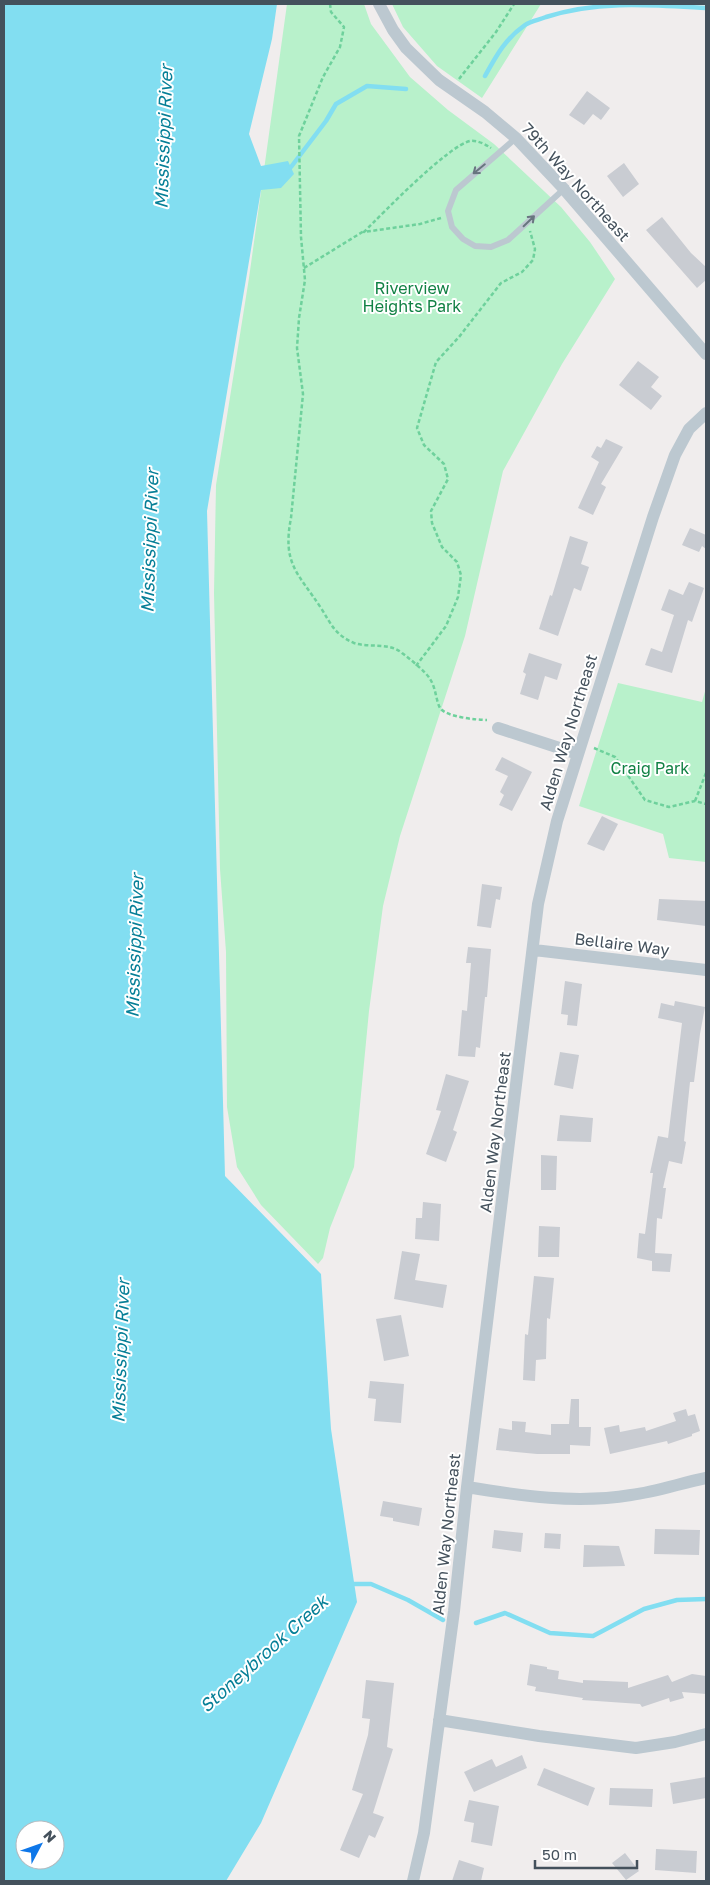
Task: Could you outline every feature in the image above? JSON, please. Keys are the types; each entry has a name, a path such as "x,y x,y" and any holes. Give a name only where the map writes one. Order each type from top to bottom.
{"street":[{"name":"79th Way Northeast","path":"378,4 406,48 426,69 452,90 485,112 516,138 564,190 706,354"},
{"name":"Alden Way Northeast","path":"413,1881 424,1833 454,1611 467,1487 534,950 538,904 552,840 652,517 676,454 689,429 706,413"},
{"path":"498,728 579,749"},
{"name":"Bellaire Way","path":"534,950 706,970"},
{"path":"467,1487 510,1494 583,1500 632,1495 706,1478"},
{"path":"439,1720 539,1736 636,1748 675,1742 706,1734"}],"lane":[{"path":"516,138 456,190 448,212 452,227 463,239 475,246 491,247 508,240 564,190"}],"path":[{"path":"330,4 331,12 344,27 340,48 323,77 299,136 305,280 298,318 296,348 303,394 288,532 290,556 294,571 321,608 334,630 356,643 396,649 429,677 436,691 440,708 445,712 464,718 488,720 498,728"},
{"path":"452,90 461,75 496,32 514,4"},
{"path":"304,268 366,230 456,147 471,141 485,144 498,154"},
{"path":"366,230 364,232 420,224 450,216"},
{"path":"416,666 446,626 458,597 461,575 457,562 442,548 432,523 431,511 448,479 444,464 424,445 417,428 436,362 459,337 502,283 522,272 533,260 535,249 527,222"},
{"path":"579,749 615,757 645,800 669,807 695,801 706,804"},
{"path":"695,801 706,772"}],"green space":[{"name":"Riverview Heights Park","path":"287,4 364,4 371,24 410,77 448,110 494,144 561,207 590,242 615,279 562,364 503,471 465,636 400,836 383,906 369,1011 354,1167 330,1228 323,1258 318,1264 261,1205 237,1167 227,1107 226,952 220,869 214,593 216,485 249,278"},
{"path":"392,4 541,4 482,98 437,66 403,27"},
{"name":"Craig Park","path":"618,683 702,702 706,688 706,862 669,858 663,834 579,806"}],"water":[{"name":"Mississippi River","path":"4,4 277,4 272,39 249,134 261,166 288,161 294,174 281,188 261,190 207,511 225,1176 321,1274 331,1429 357,1602 261,1823 226,1881 4,1881"}],"building":[{"path":"587,91 610,108 601,120 593,114 584,125 569,115"},
{"path":"624,163 639,184 623,197 607,176"},
{"path":"662,217 691,253 706,267 706,280 697,288 646,230"},
{"path":"638,361 659,377 651,387 662,396 651,410 619,385"},
{"path":"606,439 623,447 601,484 606,487 593,515 578,508 599,462 591,457 597,446 601,448"},
{"path":"690,528 706,535 706,549 702,546 699,552 682,545"},
{"path":"570,536 588,542 581,564 589,567 581,591 574,588 558,636 539,629 550,595 552,596"},
{"path":"689,582 704,588 692,622 688,620 672,673 645,665 651,648 662,652 674,615 661,610 669,589 683,595"},
{"path":"529,653 562,664 557,680 545,676 538,700 520,694 526,674 523,672"},
{"path":"502,757 532,772 512,811 499,805 504,795 500,792 508,776 495,770"},
{"path":"602,816 618,824 604,851 587,844"},
{"path":"482,884 502,887 500,900 496,899 491,928 477,926"},
{"path":"659,899 706,901 706,926 657,920"},
{"path":"468,947 491,949 480,1048 476,1047 475,1057 458,1056 462,1010 467,1011 471,963 466,963"},
{"path":"565,981 582,984 577,1026 567,1025 568,1015 561,1014"},
{"path":"675,1001 705,1007 694,1082 690,1082 684,1141 686,1142 682,1164 669,1161 663,1188 666,1188 662,1219 657,1218 655,1253 672,1254 670,1272 652,1271 652,1261 637,1258 639,1233 645,1234 653,1173 650,1173 658,1136 668,1138 682,1023 658,1018 661,1003 674,1006"},
{"path":"560,1052 579,1055 573,1089 554,1085"},
{"path":"446,1074 469,1081 453,1130 457,1132 446,1162 426,1154 441,1111 436,1110"},
{"path":"560,1115 593,1118 591,1142 557,1141"},
{"path":"541,1155 557,1156 556,1190 541,1190"},
{"path":"423,1202 441,1204 439,1241 415,1239 416,1218 422,1218"},
{"path":"539,1226 560,1227 559,1257 538,1257"},
{"path":"402,1251 420,1254 415,1280 447,1285 443,1308 394,1299"},
{"path":"534,1276 554,1278 550,1319 547,1318 546,1359 536,1360 535,1381 523,1380 525,1334 528,1335"},
{"path":"401,1315 409,1356 384,1361 376,1319"},
{"path":"370,1381 404,1384 401,1423 374,1421 376,1399 368,1398"},
{"path":"571,1399 579,1399 579,1427 591,1427 590,1446 570,1445 570,1454 537,1454 496,1450 499,1428 512,1430 512,1421 526,1422 525,1432 551,1435 551,1424 569,1424"},
{"path":"686,1409 688,1416 695,1414 700,1431 692,1434 692,1436 668,1444 667,1441 610,1454 604,1428 619,1425 620,1432 645,1427 646,1431 676,1421 673,1413"},
{"path":"383,1501 422,1508 419,1526 393,1521 393,1518 380,1516"},
{"path":"655,1529 700,1530 699,1555 654,1554"},
{"path":"494,1530 523,1533 521,1552 492,1548"},
{"path":"545,1533 561,1534 560,1549 544,1548"},
{"path":"584,1545 619,1546 625,1566 583,1567"},
{"path":"530,1664 559,1671 558,1679 583,1683 583,1680 628,1682 628,1688 668,1675 672,1682 692,1674 706,1676 706,1694 682,1692 684,1698 670,1702 669,1698 642,1707 640,1704 582,1700 583,1698 535,1691 536,1687 527,1685"},
{"path":"366,1680 394,1683 387,1747 393,1749 373,1813 384,1817 375,1838 369,1835 359,1858 340,1850 363,1794 352,1790 368,1735 370,1719 362,1718"},
{"path":"522,1755 527,1768 474,1792 464,1772 492,1759 496,1767"},
{"path":"544,1768 595,1788 588,1806 537,1785"},
{"path":"706,1777 706,1798 673,1804 670,1783"},
{"path":"610,1788 653,1789 652,1807 609,1805"},
{"path":"469,1800 499,1806 492,1846 471,1842 474,1823 464,1821"},
{"path":"656,1849 697,1851 696,1873 655,1870"},
{"path":"625,1853 639,1871 626,1880 612,1863"},
{"path":"459,1860 484,1868 481,1881 452,1881"}],"waterway":[{"path":"485,76 506,42 518,30 527,24 546,17 585,8 606,6 646,5 706,8"},
{"path":"287,168 291,167 326,121 336,104 367,86 406,89"},
{"name":"Stoneybrook Creek","path":"350,1584 371,1584 408,1600 443,1620"},
{"name":"Stoneybrook Creek","path":"476,1623 505,1613 550,1633 593,1636 644,1609 677,1600 706,1599"}]}
